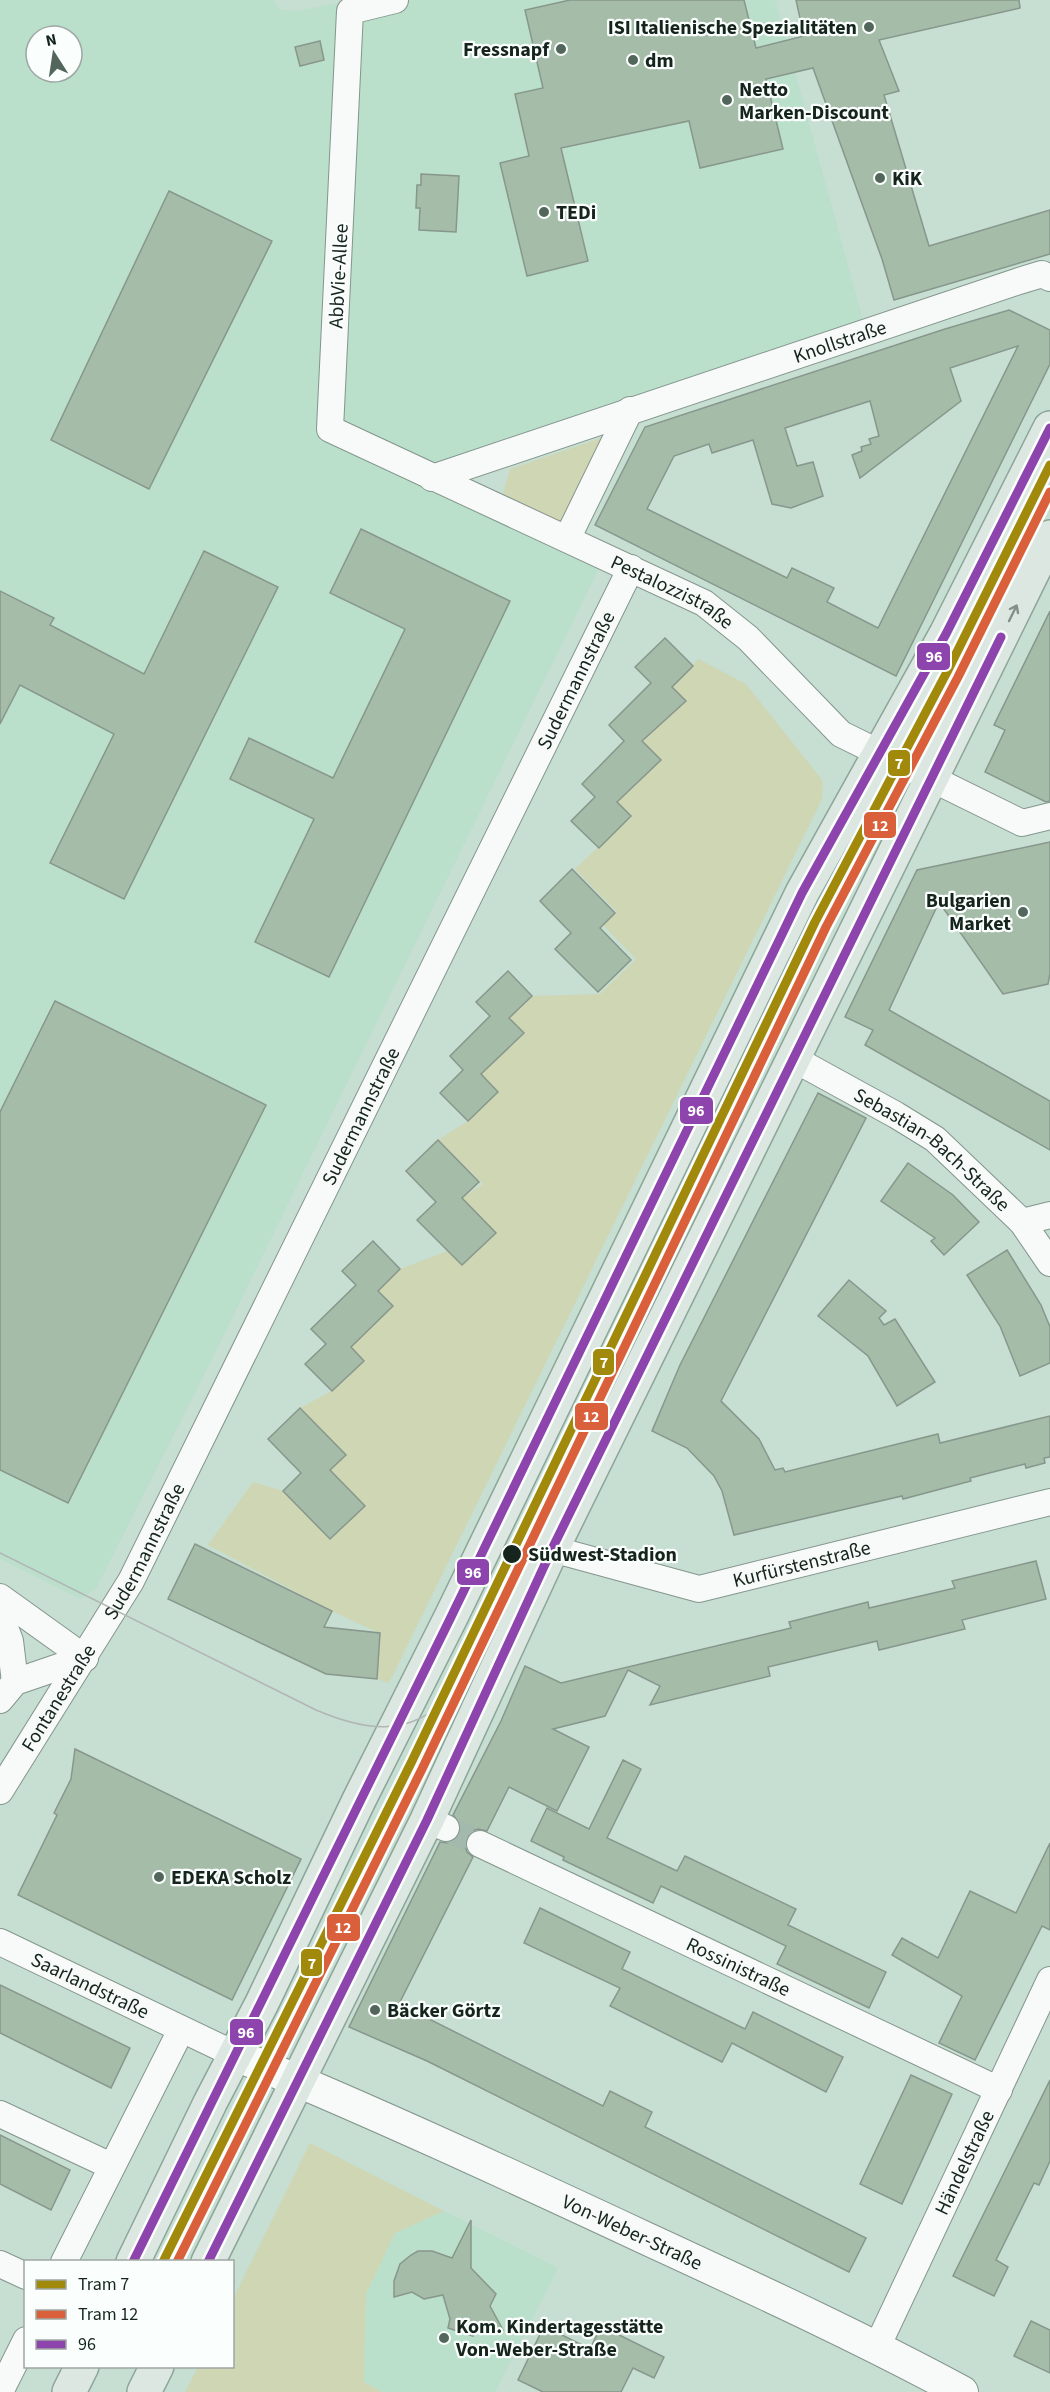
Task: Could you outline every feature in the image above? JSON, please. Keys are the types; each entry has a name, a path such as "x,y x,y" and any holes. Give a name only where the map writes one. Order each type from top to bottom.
{"main road":[{"path":"134,2260 797,903 946,634 1050,428"},
{"path":"209,2260 298,2081 437,1824 552,1550 1050,537"},
{"path":"69,2392 81,2368"},
{"path":"144,2392 156,2368"}],"street":[{"name":"AbbVie-Allee","path":"395,0 350,11 330,429 432,478"},
{"name":"Knollstraße","path":"432,478 1019,280 1042,274 1050,278"},
{"path":"567,539 630,410"},
{"name":"Pestalozzistraße","path":"432,478 704,603 748,638 841,734 1022,823 1050,816"},
{"name":"Sudermannstraße","path":"85,1658 131,1581 631,568"},
{"name":"Sebastian-Bach-Straße","path":"794,1059 935,1139 1022,1222 1050,1263"},
{"path":"1022,1222 1050,1215"},
{"name":"Kurfürstenstraße","path":"552,1550 699,1589 1050,1502"},
{"path":"0,1597 85,1658"},
{"path":"0,1614 10,1641 7,1691"},
{"name":"Fontanestraße","path":"7,1691 85,1658"},
{"name":"Fontanestraße","path":"0,1791 85,1658"},
{"name":"Rossinistraße","path":"480,1844 999,2090"},
{"name":"Saarlandstraße","path":"0,1942 236,2055"},
{"name":"Händelstraße","path":"877,2346 1050,1980"},
{"path":"65,2260 181,2030"},
{"name":"Von-Weber-Straße","path":"236,2055 339,2097 461,2152 877,2346 962,2392"},
{"path":"0,2114 111,2166"},
{"path":"0,2264 24,2275"},
{"path":"0,2392 24,2344"}],"shaded area":[{"path":"0,0 274,0 280,10 296,11 355,0 775,0 864,324 441,486 607,552 215,1353 97,1587 81,1599 0,1559"},
{"path":"607,436 567,519 561,521 553,519 503,494 510,469"},
{"path":"698,659 746,684 823,781 822,799 389,1683 377,1679 379,1633 332,1611 208,1545 253,1482 283,1491 330,1539 364,1506 330,1470 345,1456 300,1408 332,1391 364,1361 351,1347 393,1306 378,1291 400,1269 495,1233 462,1198 483,1184 438,1140 468,1121 498,1092 481,1074 524,1034 509,1018 532,996 600,994 636,959 603,925 616,911 575,869 631,816 617,802 659,762 642,741 685,701 672,687"},
{"path":"310,2143 444,2211 395,2233 366,2294 364,2382 382,2392 185,2392 197,2368 234,2368 234,2297"},
{"name":"Kom. Kindertagesstätte Von-Weber-Straße","path":"444,2211 558,2268 495,2392 383,2392 364,2382 366,2294 395,2233"}],"building":[{"path":"570,0 744,0 756,48 804,36 796,0 1019,0 1020,8 879,40 899,91 884,95 929,246 1050,210 1050,254 894,300 882,259 813,68 766,79 783,149 700,168 689,121 561,148 588,261 527,276 500,163 529,156 515,94 543,88 525,10"},
{"path":"320,41 324,60 300,66 295,47"},
{"path":"421,174 459,176 456,232 419,230 420,208 416,208 417,185 421,185"},
{"path":"169,191 272,241 149,489 51,440"},
{"path":"1009,310 1050,330 1050,364 896,676 595,525 645,427","holes":["1018,346 878,628 827,602 834,588 792,568 787,578 647,509 674,456 709,444 712,453 753,440 772,504 791,508 823,496 813,462 797,466 785,428 870,401 879,436 869,439 871,444 861,447 862,451 852,455 860,478 961,401 950,368"]},
{"path":"361,529 510,601 329,977 255,942 314,819 230,779 249,738 333,778 405,629 330,593"},
{"path":"204,551 278,587 124,899 50,863 114,734 20,685 0,724 0,591 54,618 50,625 144,674"},
{"path":"1050,611 1050,801 1046,802 985,772 1005,730 994,725"},
{"path":"665,638 693,666 672,687 686,701 642,741 661,760 617,802 631,816 599,848 571,821 595,797 582,784 624,741 609,725 651,683 635,667"},
{"path":"1050,842 1050,974 1048,984 1003,994 939,902 889,1010 1050,1101 1050,1150 865,1045 873,1030 845,1017 917,870"},
{"path":"572,869 615,913 600,928 631,960 598,992 555,949 571,933 540,901"},
{"path":"508,971 532,996 509,1018 524,1033 481,1074 498,1092 468,1121 440,1093 463,1070 450,1056 490,1016 476,1002"},
{"path":"55,1001 266,1105 68,1503 0,1470 0,1112"},
{"path":"818,1093 866,1118 721,1401 759,1439 775,1470 783,1468 785,1472 938,1434 940,1443 1050,1416 1050,1457 1044,1458 1045,1463 1026,1468 1025,1464 997,1471 970,1478 971,1481 903,1499 902,1496 734,1535 722,1491 714,1476 687,1448 652,1431 680,1365"},
{"path":"438,1140 479,1182 462,1198 496,1233 462,1265 417,1220 436,1202 406,1171"},
{"path":"908,1163 953,1195 979,1222 944,1255 931,1241 935,1238 881,1201"},
{"path":"373,1241 400,1269 378,1291 393,1306 351,1347 364,1361 332,1391 305,1364 326,1344 311,1329 356,1285 342,1271"},
{"path":"1007,1250 1041,1305 1050,1327 1050,1363 1020,1376 1000,1326 967,1275"},
{"path":"849,1280 886,1311 879,1318 884,1325 895,1319 935,1382 897,1406 868,1356 818,1316"},
{"path":"300,1408 346,1455 330,1470 365,1506 330,1539 283,1491 301,1473 268,1439"},
{"path":"195,1544 332,1611 324,1627 380,1633 377,1679 326,1674 168,1599"},
{"path":"1036,1561 1046,1599 962,1620 965,1629 879,1650 877,1641 768,1667 770,1676 650,1705 660,1686 628,1670 605,1716 553,1729 589,1747 557,1811 509,1787 487,1831 478,1829 472,1831 467,1837 465,1846 467,1852 473,1857 399,2004 603,2106 610,2091 652,2112 645,2127 866,2238 849,2272 427,2061 349,2027 440,1842 448,1843 460,1834 461,1826 453,1815 501,1721 525,1666 561,1683 791,1628 789,1622 868,1602 869,1608 955,1588 952,1581"},
{"name":"EDEKA Scholz","path":"75,1749 301,1859 232,2000 18,1895 57,1815 54,1813 71,1779"},
{"path":"623,1760 641,1769 607,1838 677,1871 685,1856 796,1909 788,1925 886,1972 869,2008 777,1964 786,1946 661,1886 653,1903 563,1860 564,1857 531,1841 547,1808 589,1829"},
{"path":"1050,1843 1050,1930 1042,1926 975,2060 939,2043 962,1996 892,1955 902,1938 938,1958 970,1891 1016,1913"},
{"path":"540,1908 630,1952 622,1969 745,2029 753,2012 843,2057 826,2092 732,2043 722,2062 610,2006 620,1988 524,1943"},
{"path":"0,1985 130,2048 111,2088 0,2033"},
{"path":"911,2075 952,2094 902,2204 860,2184"},
{"path":"1050,2080 1050,2161 1039,2185 1034,2183 996,2260 1008,2267 994,2296 953,2276"},
{"path":"0,2135 70,2170 51,2210 0,2184"},
{"path":"471,2220 471,2268 496,2294 490,2306 503,2330 477,2329 473,2336 448,2328 450,2319 443,2295 424,2299 412,2292 394,2297 394,2281 400,2264 418,2251 432,2251 452,2258"},
{"path":"1031,2321 1050,2330 1050,2373 1014,2356"},
{"path":"544,2326 590,2349 601,2326 664,2357 654,2378 633,2368 621,2392 543,2392 518,2380"}],"tunnel":[{"path":"446,1828 480,1844"}],"tram line":[{"name":"7","path":"164,2260 412,1761 815,922 947,672 1050,465"},
{"name":"12","path":"178,2260 423,1767 826,927 958,677 1050,492"},
{"path":"0,1553 316,1710 351,1722 385,1727 418,1720 448,1697 469,1667"}],"transit line":[{"name":"96","path":"134,2260 451,1617 802,893 946,634 1050,428"},
{"name":"96","path":"209,2260 427,1820 552,1549 1001,637"}],"place":[{"name":"ISI Italienische Spezialitäten","path":"869,27"},
{"name":"Fressnapf","path":"561,49"},
{"name":"dm","path":"633,60"},
{"name":"Netto Marken-Discount","path":"727,100"},
{"name":"KiK","path":"880,178"},
{"name":"TEDi","path":"544,212"},
{"name":"Bulgarien Market","path":"1023,912"},
{"name":"Südwest-Stadion","path":"512,1554"},
{"name":"EDEKA Scholz","path":"159,1877"},
{"name":"Bäcker Görtz","path":"375,2010"},
{"name":"Kom. Kindertagesstätte Von-Weber-Straße","path":"444,2338"}]}
